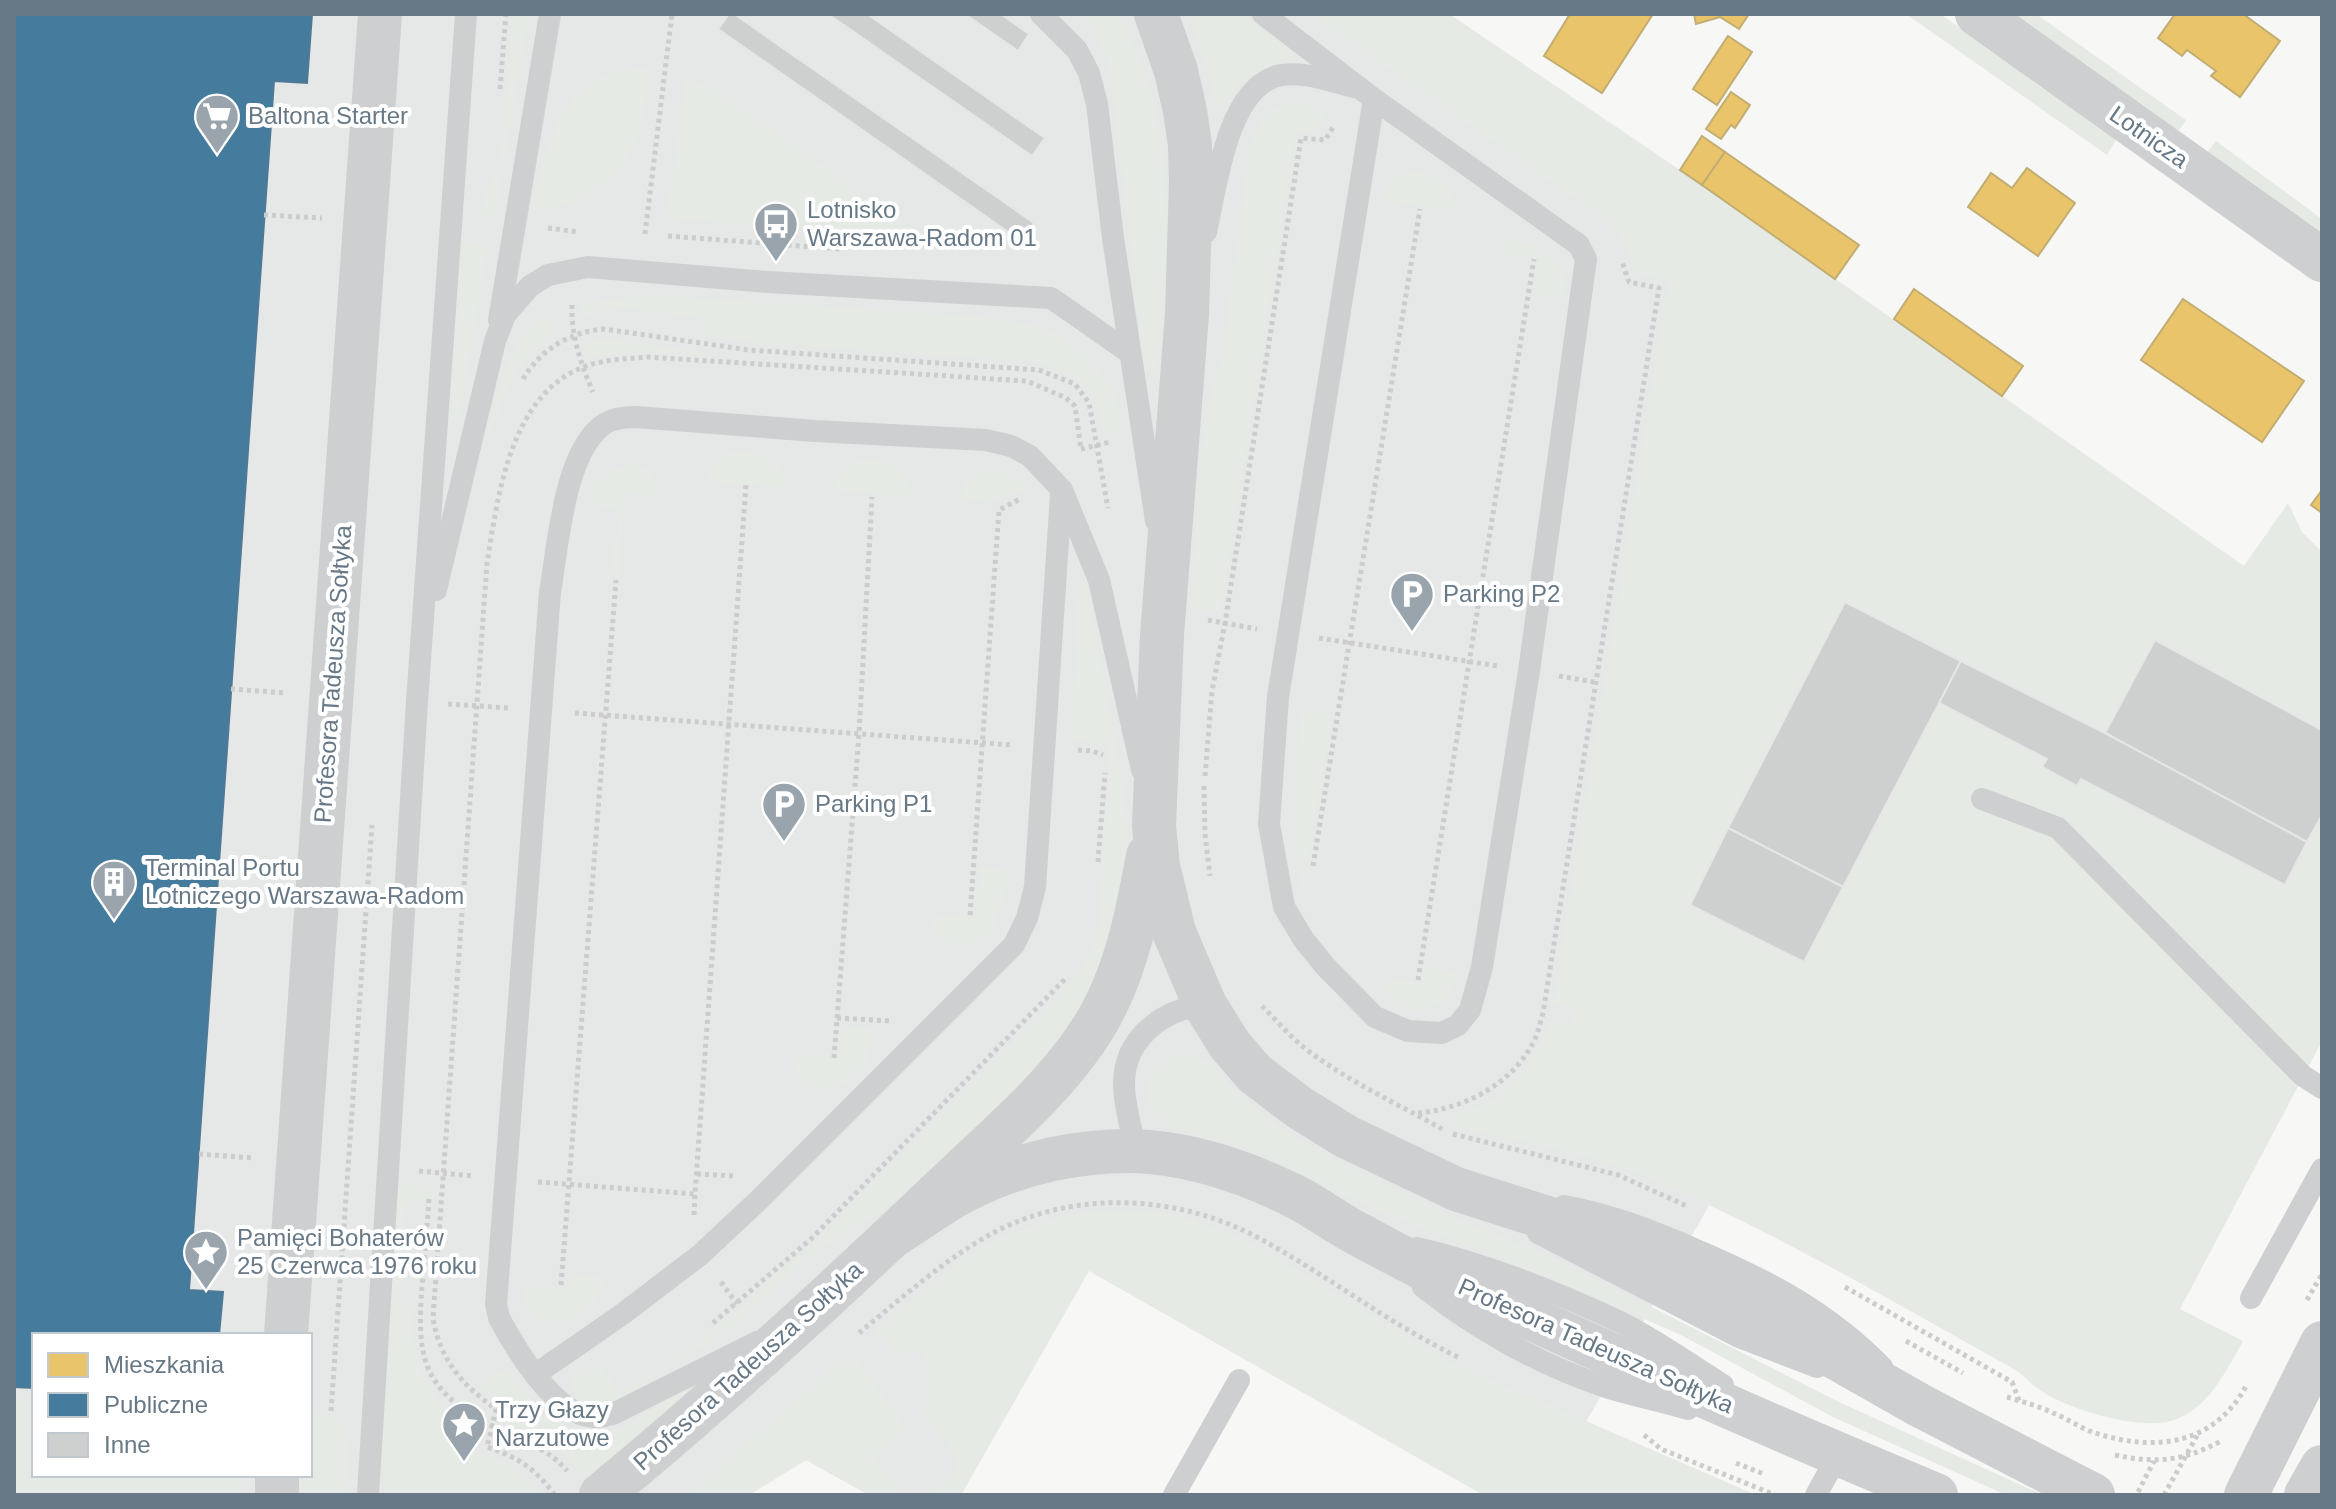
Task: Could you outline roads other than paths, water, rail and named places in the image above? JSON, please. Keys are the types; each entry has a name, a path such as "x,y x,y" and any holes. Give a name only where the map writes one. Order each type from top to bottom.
{"street":[{"name":"Profesora Tadeusza Sołtyka","path":"286,1333 380,14"},
{"path":"1156,14 1176,71 1190,145 1187,314 1165,584 1154,826 1158,866 1174,932 1205,1005 1230,1045 1255,1074 1300,1108 1347,1137 1456,1189 1575,1227 1695,1281 1921,1406 2093,1495"},
{"name":"Lotnicza","path":"1977,14 2322,260"},
{"name":"Profesora Tadeusza Sołtyka","path":"586,1485 689,1423 894,1235 1026,1107 1076,1052 1099,1019 1117,983 1139,901 1154,826"},
{"name":"Profesora Tadeusza Sołtyka","path":"894,1235 975,1185 1073,1155 1136,1151 1209,1163 1297,1198 1357,1233 1824,1480 1936,1495"},
{"path":"2247,1485 2322,1343"},
{"path":"2306,1495 2322,1467"}],"lane":[{"path":"368,1495 420,654 466,14"},
{"path":"420,654 495,341 550,14"},
{"path":"1041,14 1077,50 1097,104 1165,584"},
{"path":"1263,14 1366,94 1579,245 1586,259 1531,656 1482,967 1470,1010 1458,1025 1442,1033 1408,1031 1375,1017 1325,966 1304,940 1284,907 1269,824 1278,697 1366,94"},
{"path":"1187,314 1233,121 1243,101 1273,77 1283,76 1312,77 1366,94"},
{"path":"495,341 505,315 530,286 548,275 588,267 768,282 1051,298 1130,353"},
{"path":"802,1319 613,1414 593,1417 573,1412 560,1403 536,1374 499,1318 496,1304 550,592 570,485 584,446 607,422 636,417 986,440 1011,446 1030,456 1058,486 1094,562 1154,826"},
{"path":"536,1374 634,1306 700,1255 1014,945 1027,918 1035,887 1058,486"},
{"path":"1982,799 2058,828 2303,1076 2322,1088"},
{"path":"1136,1151 1124,1083 1129,1057 1142,1035 1160,1017 1184,1007 1205,1005"},
{"path":"2251,1298 2322,1169"},
{"path":"1174,1495 1239,1380"}],"place":[{"name":"Baltona Starter","path":"217,155"},
{"name":"Lotnisko Warszawa-Radom 01","path":"776,263"},
{"name":"Parking P2","path":"1412,633"},
{"name":"Parking P1","path":"784,843"},
{"name":"Terminal Portu Lotniczego Warszawa-Radom","path":"114,921"},
{"name":"Pamięci Bohaterów 25 Czerwca 1976 roku","path":"206,1291"},
{"name":"Trzy Głazy Narzutowe","path":"464,1463"}]}
